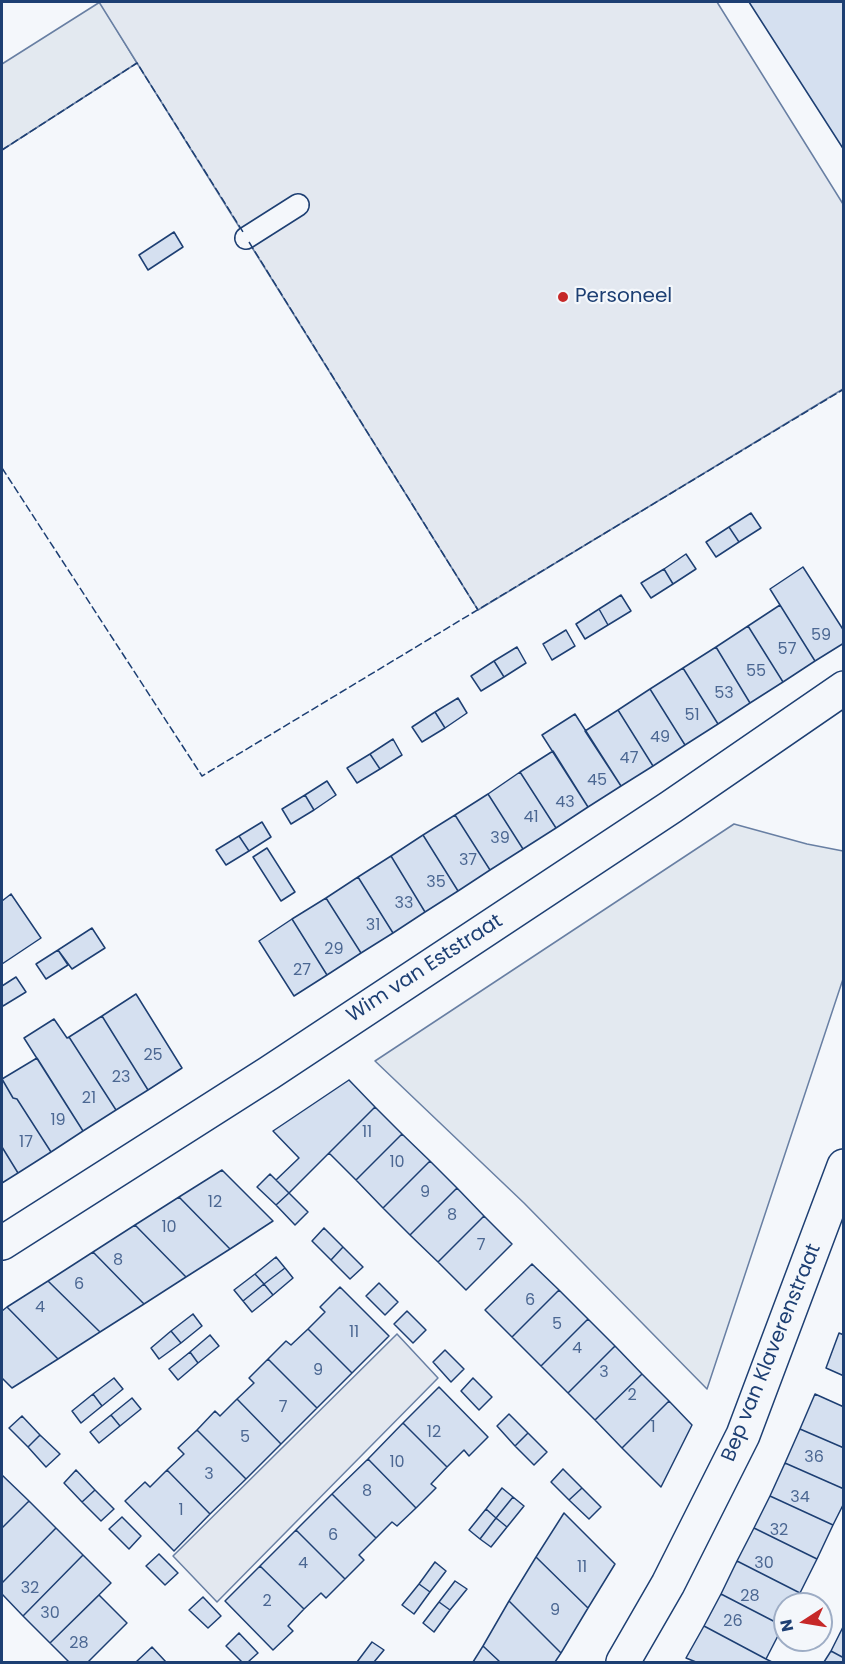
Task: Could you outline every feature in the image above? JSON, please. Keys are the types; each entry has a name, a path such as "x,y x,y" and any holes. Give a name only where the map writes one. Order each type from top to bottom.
{"street":[{"name":"Wim van Eststraat","path":"2,1243 269,1072 671,807 843,688"},
{"name":"Bep van Klaverenstraat","path":"623,1662 668,1584 743,1435 843,1166"}],"lane":[{"path":"246,238 298,205"}],"shaded area":[{"name":"Personeel","path":"99,2 717,2 843,204 843,389 478,610"},
{"path":"100,2 137,63 2,150 2,64"},
{"path":"734,824 807,844 843,851 844,976 707,1389 524,1203 375,1061"},
{"path":"397,1334 438,1378 217,1602 173,1556"}],"building":[{"path":"749,2 844,2 844,150"},
{"path":"174,232 183,247 148,270 139,255"},
{"path":"751,513 761,528 739,542 729,527"},
{"path":"729,527 739,542 716,557 706,542"},
{"path":"686,554 696,569 673,584 664,569"},
{"path":"803,567 844,631 844,643 815,661 770,589"},
{"path":"664,569 673,584 651,598 641,583"},
{"path":"621,595 631,611 608,625 599,609"},
{"path":"780,605 815,661 783,682 748,626"},
{"path":"599,609 608,625 585,639 576,624"},
{"path":"748,626 783,682 750,703 716,647"},
{"path":"566,630 575,646 552,660 543,644"},
{"path":"517,647 526,663 504,677 494,661"},
{"path":"716,647 750,703 718,724 683,668"},
{"path":"494,661 504,677 481,691 471,676"},
{"path":"683,668 718,724 685,745 650,689"},
{"path":"650,689 685,745 653,766 618,710"},
{"path":"458,698 467,713 445,728 435,712"},
{"path":"618,710 653,766 621,786 585,731"},
{"path":"435,712 445,728 422,742 412,727"},
{"path":"575,714 621,786 588,807 542,735"},
{"path":"393,739 402,755 380,769 370,754"},
{"path":"553,751 588,807 556,828 520,772"},
{"path":"370,754 380,769 357,783 347,768"},
{"path":"520,772 556,828 523,849 488,794"},
{"path":"327,781 336,795 314,810 305,795"},
{"path":"488,794 523,849 490,870 455,815"},
{"path":"305,795 314,810 291,824 282,809"},
{"path":"455,815 490,870 458,891 423,835"},
{"path":"262,822 271,837 249,851 239,836"},
{"path":"423,835 458,891 425,912 391,856"},
{"path":"239,836 249,851 226,865 216,850"},
{"path":"267,848 295,892 281,901 253,857"},
{"path":"391,856 425,912 393,933 358,877"},
{"path":"358,877 393,933 361,953 326,898"},
{"path":"11,894 41,938 2,964 2,901"},
{"path":"326,898 361,953 327,975 292,919"},
{"path":"292,919 327,975 294,996 259,941"},
{"path":"92,928 105,948 72,969 58,950"},
{"path":"58,950 68,965 46,979 36,964"},
{"path":"16,977 26,992 3,1006 2,986"},
{"path":"136,994 182,1068 148,1090 102,1016"},
{"path":"102,1016 148,1090 116,1110 69,1037"},
{"path":"54,1019 67,1038 69,1037 116,1110 83,1131 24,1038"},
{"path":"37,1058 83,1131 51,1152 2,1079"},
{"path":"2,1079 51,1152 18,1173 2,1147"},
{"path":"349,1080 375,1107 289,1193 276,1180 299,1158 273,1131"},
{"path":"375,1107 402,1134 356,1180 329,1153"},
{"path":"402,1134 430,1161 383,1208 356,1180"},
{"path":"2,1147 18,1173 2,1183"},
{"path":"430,1161 457,1188 410,1235 383,1208"},
{"path":"222,1170 273,1221 230,1249 179,1197"},
{"path":"270,1174 289,1193 276,1205 257,1187"},
{"path":"457,1188 484,1216 438,1262 410,1235"},
{"path":"289,1193 308,1212 295,1225 276,1205"},
{"path":"179,1197 230,1249 186,1277 135,1225"},
{"path":"484,1216 512,1244 466,1290 438,1262"},
{"path":"135,1225 186,1277 144,1304 93,1252"},
{"path":"324,1228 343,1247 331,1260 312,1241"},
{"path":"343,1247 363,1267 350,1279 331,1260"},
{"path":"93,1252 144,1304 100,1332 48,1281"},
{"path":"276,1257 285,1268 264,1284 255,1274"},
{"path":"532,1264 559,1290 512,1337 485,1310"},
{"path":"285,1268 293,1278 273,1295 264,1284"},
{"path":"255,1274 264,1284 243,1301 234,1290"},
{"path":"48,1281 100,1332 58,1359 7,1307"},
{"path":"379,1283 398,1302 385,1315 366,1296"},
{"path":"264,1284 273,1295 252,1312 243,1301"},
{"path":"340,1287 389,1336 352,1373 308,1329 325,1312 320,1307"},
{"path":"559,1290 588,1319 541,1366 512,1337"},
{"path":"7,1307 58,1359 12,1388 2,1378 2,1311"},
{"path":"407,1311 426,1330 413,1343 394,1324"},
{"path":"193,1314 202,1326 181,1343 171,1331"},
{"path":"588,1319 615,1346 568,1393 541,1366"},
{"path":"308,1329 352,1373 317,1408 268,1359 286,1341 291,1345"},
{"path":"171,1331 181,1343 159,1359 151,1348"},
{"path":"839,1333 844,1335 844,1376 826,1368"},
{"path":"210,1335 219,1346 198,1363 190,1352"},
{"path":"615,1346 642,1374 595,1420 568,1393"},
{"path":"445,1350 464,1369 451,1382 433,1362"},
{"path":"190,1352 198,1363 178,1380 169,1369"},
{"path":"268,1359 317,1408 281,1444 237,1399 254,1383 249,1378"},
{"path":"642,1374 669,1401 622,1448 595,1420"},
{"path":"114,1378 123,1389 102,1406 93,1394"},
{"path":"473,1378 492,1397 479,1410 461,1391"},
{"path":"439,1387 488,1437 469,1456 464,1450 447,1467 403,1423"},
{"path":"93,1394 102,1406 81,1423 72,1411"},
{"path":"815,1394 844,1407 844,1448 800,1429"},
{"path":"132,1398 141,1409 120,1426 111,1415"},
{"path":"237,1399 281,1444 246,1479 197,1430 215,1411 220,1416"},
{"path":"669,1401 692,1425 661,1487 622,1448"},
{"path":"509,1414 528,1433 515,1446 497,1426"},
{"path":"111,1415 120,1426 99,1443 90,1432"},
{"path":"22,1416 40,1435 28,1447 9,1428"},
{"path":"403,1423 447,1467 431,1484 436,1488 416,1508 368,1459"},
{"path":"800,1429 844,1448 844,1489 785,1463"},
{"path":"197,1430 246,1479 210,1514 167,1470 184,1454 178,1448"},
{"path":"528,1433 547,1452 534,1465 515,1446"},
{"path":"40,1435 60,1454 46,1467 28,1447"},
{"path":"368,1459 416,1508 397,1526 392,1522 376,1538 332,1494"},
{"path":"785,1463 844,1489 844,1503 833,1525 770,1496"},
{"path":"563,1469 582,1488 569,1500 551,1482"},
{"path":"76,1470 95,1490 82,1502 64,1483"},
{"path":"167,1470 210,1514 174,1551 125,1501 145,1482 150,1487"},
{"path":"2,1475 29,1501 2,1528"},
{"path":"502,1488 513,1497 496,1518 486,1509"},
{"path":"582,1488 601,1507 589,1519 569,1500"},
{"path":"95,1490 114,1509 101,1521 82,1502"},
{"path":"332,1494 376,1538 359,1555 364,1560 345,1579 296,1530"},
{"path":"770,1496 833,1525 817,1559 754,1528"},
{"path":"513,1497 524,1506 507,1527 496,1518"},
{"path":"29,1501 56,1528 2,1583 2,1528"},
{"path":"486,1509 496,1518 480,1539 469,1530"},
{"path":"564,1513 615,1564 588,1608 536,1557"},
{"path":"122,1517 141,1536 129,1549 109,1529"},
{"path":"496,1518 507,1527 491,1547 480,1539"},
{"path":"56,1528 83,1555 23,1616 2,1594 2,1583"},
{"path":"754,1528 817,1559 800,1592 737,1561"},
{"path":"296,1530 345,1579 326,1598 321,1593 304,1609 260,1566"},
{"path":"159,1554 178,1573 165,1585 146,1566"},
{"path":"83,1555 111,1583 50,1643 23,1616"},
{"path":"536,1557 588,1608 561,1653 509,1601"},
{"path":"737,1561 798,1592 773,1592 773,1621 721,1594"},
{"path":"435,1562 446,1571 430,1592 419,1584"},
{"path":"260,1566 304,1609 288,1626 293,1631 273,1650 225,1601"},
{"path":"455,1581 467,1589 450,1610 439,1602"},
{"path":"419,1584 430,1592 414,1614 402,1605"},
{"path":"721,1594 773,1621 773,1645 766,1659 704,1626"},
{"path":"99,1595 127,1623 88,1662 69,1662 50,1643"},
{"path":"203,1597 221,1616 208,1628 189,1610"},
{"path":"509,1601 561,1653 555,1662 500,1662 483,1646"},
{"path":"439,1602 450,1610 434,1632 423,1623"},
{"path":"704,1626 772,1662 696,1662 686,1658"},
{"path":"844,1627 844,1658 833,1652 833,1647"},
{"path":"239,1633 258,1653 248,1662 242,1662 226,1646"},
{"path":"372,1642 384,1650 374,1662 357,1662"},
{"path":"483,1646 500,1662 473,1662"},
{"path":"152,1647 166,1662 136,1662"},
{"path":"830,1652 844,1658 844,1662 824,1662"}],"fence":[{"path":"2,150 137,63 243,232"},
{"path":"249,242 478,610"},
{"path":"2,468 202,776 844,389"}],"place":[{"name":"Personeel","path":"563,297"}]}
